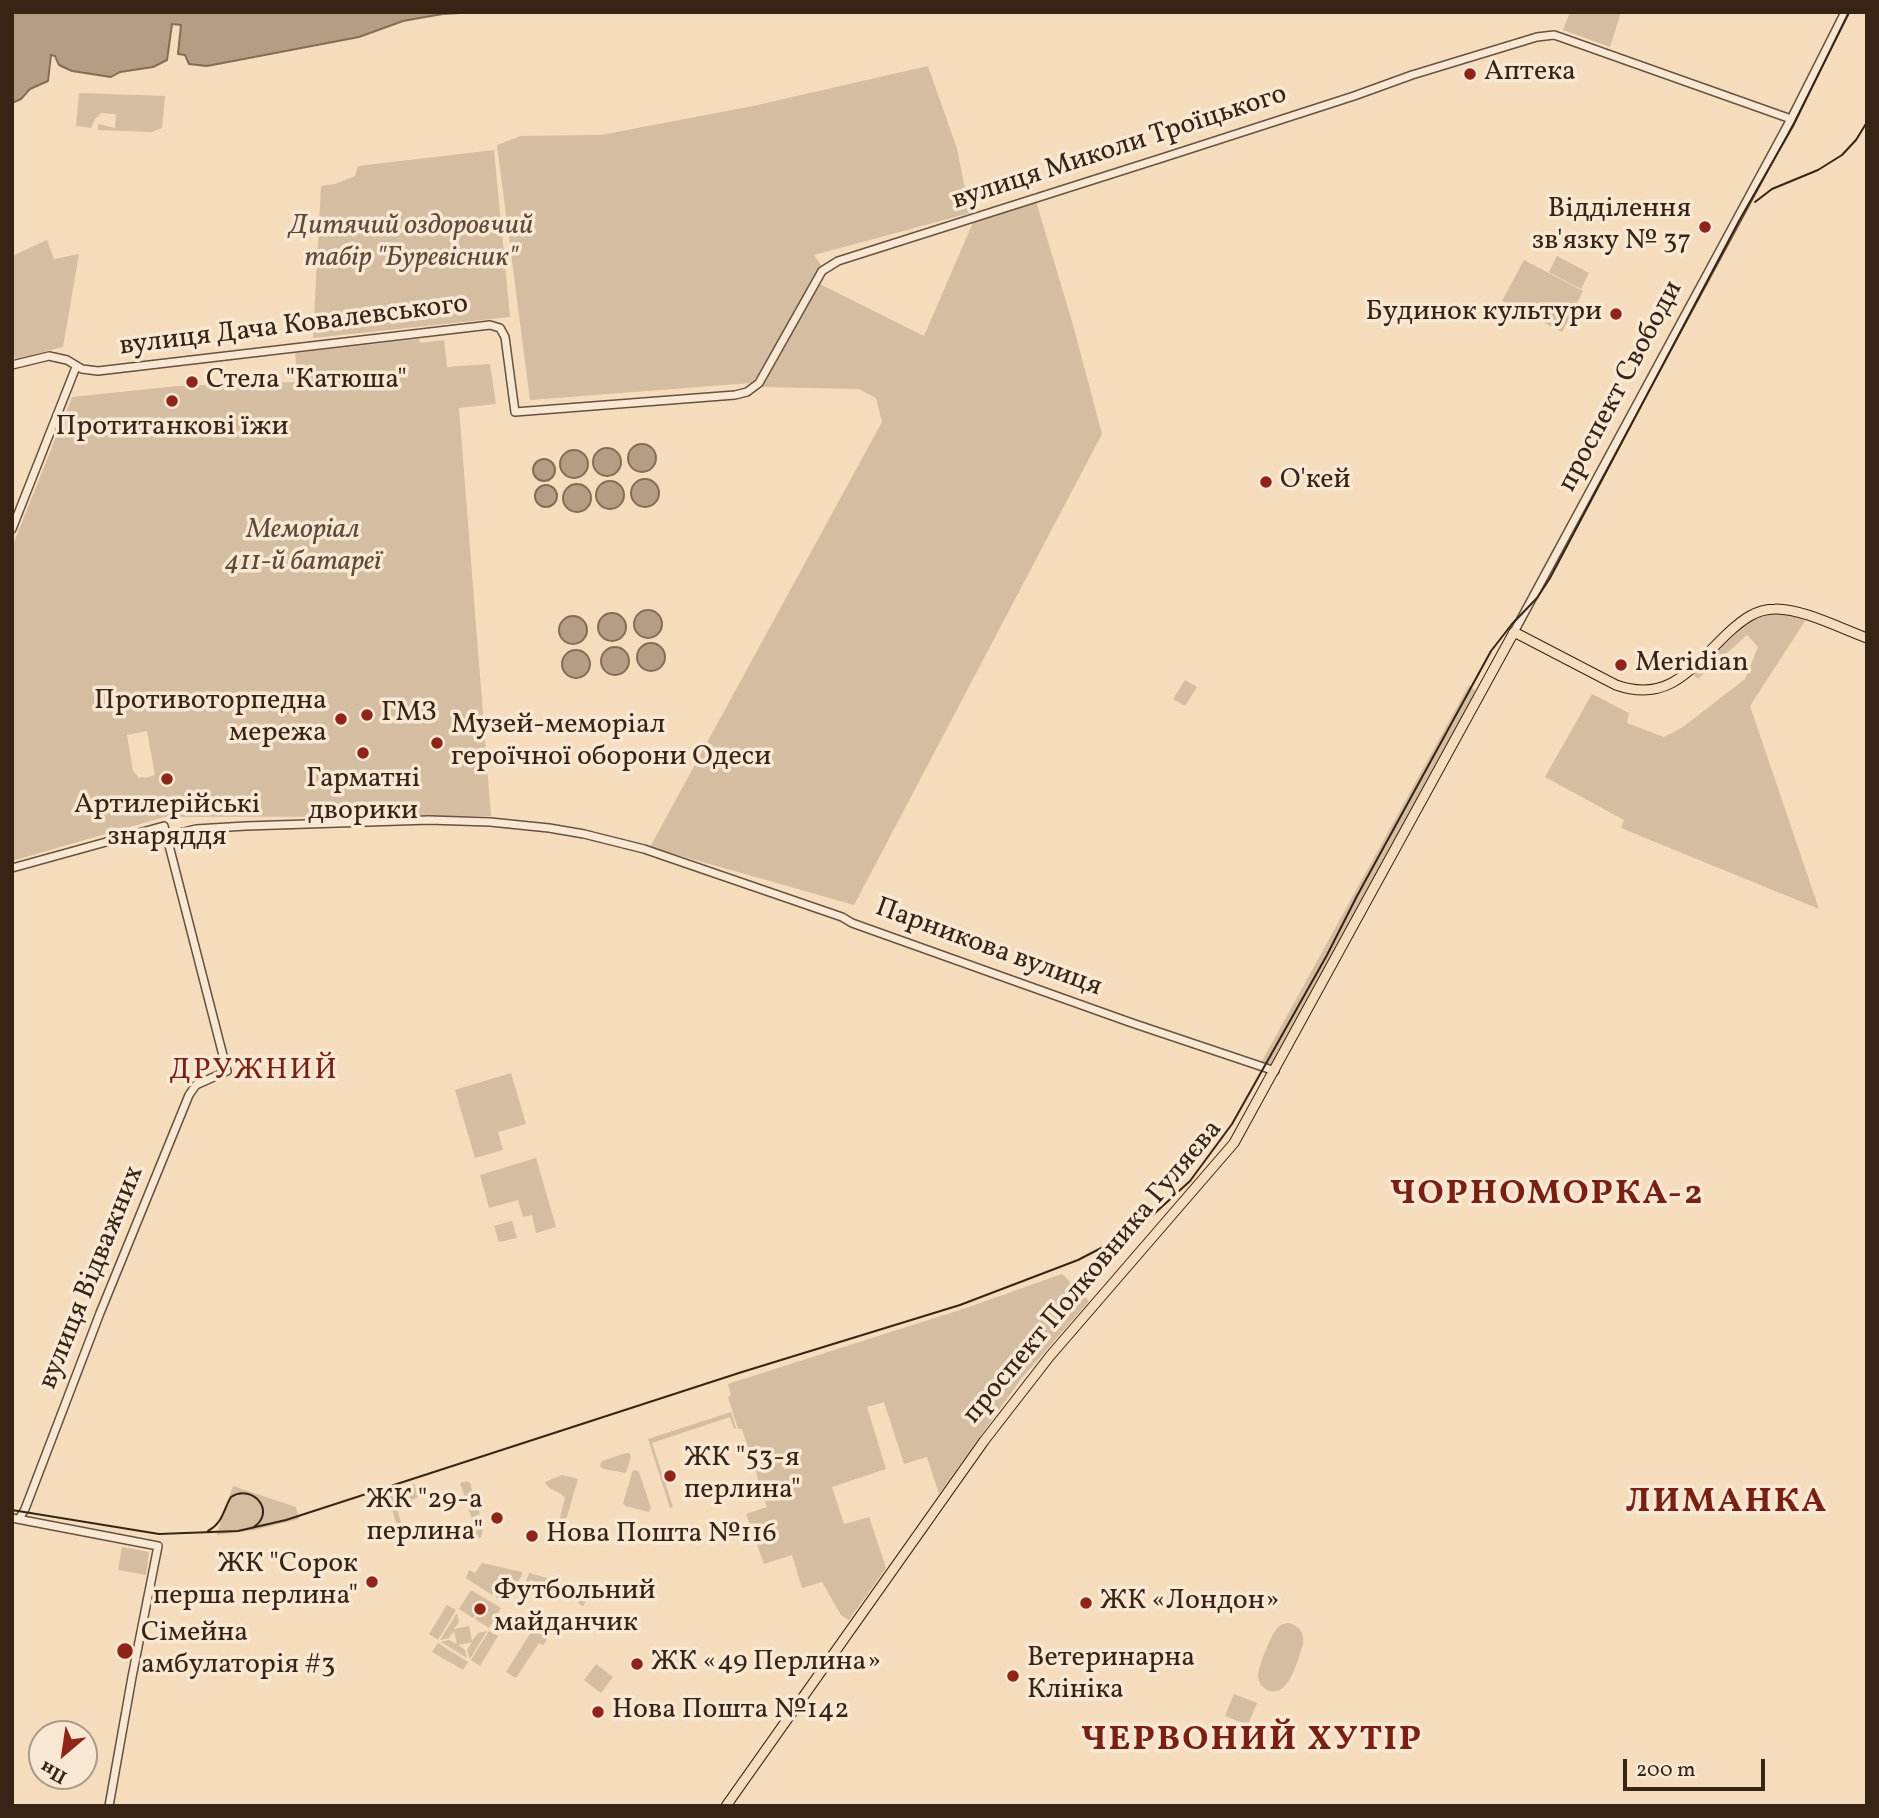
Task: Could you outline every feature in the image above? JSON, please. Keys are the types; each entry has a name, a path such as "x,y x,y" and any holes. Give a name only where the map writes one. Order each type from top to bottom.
{"main road":[{"path":"1514,632 1616,685 1646,691 1671,684 1742,621 1768,609 1795,611 1867,638"},
{"name":"проспект Полковника Гуляєва","path":"726,1806 984,1441 1050,1356 1224,1155 1243,1128 1514,632"}],"street":[{"name":"проспект Свободи","path":"1514,632 1791,118 1845,12"},
{"name":"вулиця Миколи Троїцького","path":"515,412 741,394 759,383 822,271 838,261 1412,75 1545,35 1560,37 1791,118"},
{"name":"вулиця Дача Ковалевського","path":"12,365 49,356 98,372 490,326 500,328 503,332 515,412"},
{"path":"12,529 76,367"},
{"name":"Парникова вулиця","path":"167,836 196,830 246,826 429,820 490,822 584,834 644,849 688,864 842,917 852,923 1047,993 1275,1071"},
{"path":"12,868 164,826 167,836"},
{"name":"вулиця Відважних","path":"16,1519 25,1509 100,1313 190,1095 199,1084 227,1071 167,836"},
{"path":"16,1519 158,1546 109,1806"}],"green space":[{"path":"1570,12 1621,12 1610,47 1563,30"},
{"path":"928,66 957,149 970,213 814,255 821,265 751,383 530,400 497,145 521,136 601,135 753,106"},
{"path":"79,93 165,96 162,128 152,132 98,130 98,124 115,128 116,114 101,113 91,128 76,126"},
{"name":"Дитячий оздоровчий табір \"Буревісник\"","path":"494,150 510,317 313,338 321,186 355,176 358,166"},
{"path":"1035,198 1102,434 854,905 650,847 882,422 876,398 859,389 762,387 820,284 924,336 974,220"},
{"path":"47,240 54,259 79,254 63,347 15,359 12,346 12,256"},
{"path":"1557,256 1589,273 1581,289 1549,272"},
{"path":"1524,260 1583,291 1562,332 1502,301"},
{"name":"Меморіал 411-й батареї","path":"419,339 420,343 444,340 447,367 490,364 496,404 459,408 491,816 164,817 12,861 12,547 72,397 178,386 298,382 295,353","holes":["147,731 155,775 139,778 133,771 127,735"]},
{"path":"1767,613 1786,614 1805,621 1750,706 1819,909 1621,828 1624,820 1545,777 1592,694 1629,713 1627,723 1664,737 1683,727 1745,679 1758,647 1747,635 1698,679 1692,673 1754,618"},
{"path":"1185,680 1197,687 1185,706 1173,699"},
{"path":"1469,685 1477,692 1274,1067 1261,1063"},
{"path":"511,1073 526,1124 498,1132 503,1150 475,1158 455,1090"},
{"path":"536,1158 556,1227 536,1233 532,1215 523,1217 518,1200 489,1208 480,1175"},
{"path":"512,1221 517,1238 499,1242 494,1226"},
{"path":"1062,1274 1089,1301 1021,1379 939,1494 927,1457 904,1464 884,1402 867,1407 886,1469 832,1487 844,1524 869,1517 886,1568 849,1620 841,1615 822,1582 802,1588 792,1555 764,1564 746,1514 767,1507 742,1429 738,1429 728,1397 731,1395 728,1384 966,1308"},
{"path":"731,1412 736,1428 734,1429 730,1417 652,1443 673,1507 670,1508 648,1439"},
{"path":"626,1453 631,1456 626,1473 603,1469 600,1466 602,1461"},
{"path":"632,1472 639,1472 651,1508 649,1512 623,1504"},
{"path":"562,1475 578,1479 563,1530 557,1529 565,1498 545,1482"},
{"path":"467,1481 480,1514 475,1516 483,1530 479,1538 471,1532 470,1527 474,1525 460,1483"},
{"path":"414,1484 419,1497 411,1500 407,1489 392,1494 403,1528 398,1529 387,1493"},
{"path":"233,1486 296,1507 299,1519 255,1530 217,1535"},
{"path":"122,1547 149,1552 146,1575 118,1570"},
{"path":"482,1563 522,1572 506,1601 496,1597 510,1580 501,1574 492,1595 466,1578 469,1570 475,1573"},
{"path":"529,1573 547,1578 550,1582 551,1579 557,1581 550,1595 545,1594 547,1591 531,1580 529,1583 526,1581"},
{"path":"566,1583 597,1592 596,1595 600,1598 597,1602 589,1597 583,1606 578,1603 580,1599 562,1588 559,1591"},
{"path":"471,1590 501,1608 489,1628 475,1619 477,1613 473,1618 459,1609"},
{"path":"447,1605 456,1610 438,1640 429,1634"},
{"path":"457,1613 459,1622 454,1629 469,1626 472,1641 478,1633 487,1631 470,1659 467,1650 472,1642 458,1645 465,1650 467,1658 441,1642 449,1640 457,1644 454,1631 449,1638 440,1640"},
{"path":"1288,1623 1300,1630 1303,1644 1287,1684 1275,1691 1267,1690 1261,1685 1258,1673 1275,1630"},
{"path":"533,1629 547,1640 543,1645 539,1643 516,1678 506,1672"},
{"path":"489,1631 498,1636 480,1666 471,1660"},
{"path":"438,1643 468,1662 463,1670 432,1652"},
{"path":"596,1664 613,1677 601,1693 584,1680"},
{"path":"1234,1694 1257,1703 1248,1725 1225,1716"}],"shaded area":[{"path":"12,12 476,12 403,21 359,37 207,66 189,64 185,55 178,54 181,25 172,24 167,60 153,67 120,72 111,77 72,71 59,65 55,56 51,55 48,81 30,89 21,99 12,103"},
{"path":"642,444 652,448 656,458 652,468 642,472 632,468 628,458 632,448"},
{"path":"607,448 617,452 621,462 617,472 607,476 597,472 593,462 597,452"},
{"path":"574,450 584,454 588,464 584,474 574,478 564,474 560,464 564,454"},
{"path":"544,459 552,462 555,470 552,478 544,481 536,478 533,470 536,462"},
{"path":"645,479 655,483 659,493 655,503 645,507 635,503 631,493 635,483"},
{"path":"610,481 620,485 624,495 620,505 610,509 600,505 596,495 600,485"},
{"path":"577,484 587,488 591,498 587,508 577,512 567,508 563,498 567,488"},
{"path":"546,485 554,488 557,496 554,504 546,507 538,504 535,496 538,488"},
{"path":"648,610 658,614 662,624 658,634 648,638 638,634 634,624 638,614"},
{"path":"612,613 622,617 626,627 622,637 612,641 602,637 598,627 602,617"},
{"path":"573,616 583,620 587,630 583,640 573,644 563,640 559,630 563,620"},
{"path":"651,643 661,647 665,657 661,667 651,671 641,667 637,657 641,647"},
{"path":"615,647 625,651 629,661 625,671 615,675 605,671 601,661 605,651"},
{"path":"576,650 586,654 590,664 586,674 576,678 566,674 562,664 566,654"}],"tram line":[{"path":"12,1510 159,1534 238,1531 286,1520 742,1372 960,1305 1078,1260 1143,1224 1190,1181 1232,1124 1327,955 1491,651 1537,598 1550,578 1739,221 1793,126 1849,12"},
{"path":"1755,202 1772,189 1818,170 1842,155 1856,140 1867,122"},
{"path":"208,1531 220,1520 231,1497 239,1494 254,1497 263,1508 263,1515 252,1528"}],"place":[{"name":"Аптека","path":"1470,74"},
{"name":"Відділення зв'язку № 37","path":"1705,227"},
{"name":"Будинок культури","path":"1616,314"},
{"name":"Стела \"Катюша\"","path":"192,382"},
{"name":"Протитанкові їжи","path":"172,401"},
{"name":"О'кей","path":"1266,482"},
{"name":"Meridian","path":"1621,665"},
{"name":"ГМЗ","path":"367,715"},
{"name":"Противоторпедна мережа","path":"341,719"},
{"name":"Музей-меморіал героїчної оборони Одеси","path":"437,743"},
{"name":"Гарматні дворики","path":"363,753"},
{"name":"Артилерійські знаряддя","path":"167,779"},
{"name":"ЖК \"53-я перлина\"","path":"670,1476"},
{"name":"ЖК \"29-а перлина\"","path":"497,1518"},
{"name":"Нова Пошта №116","path":"532,1536"},
{"name":"ЖК \"Сорок перша перлина\"","path":"372,1582"},
{"name":"ЖК «Лондон»","path":"1086,1603"},
{"name":"Футбольний майданчик","path":"480,1609"},
{"name":"Сімейна амбулаторія #3","path":"125,1651"},
{"name":"ЖК «49 Перлина»","path":"637,1664"},
{"name":"Ветеринарна Клініка","path":"1013,1676"},
{"name":"Нова Пошта №142","path":"598,1712"}],"district":[{"name":"ДРУЖНИЙ","path":"254,1072"},
{"name":"ЧОРНОМОРКА-2","path":"1547,1197"},
{"name":"ЛИМАНКА","path":"1727,1505"},
{"name":"ЧЕРВОНИЙ ХУТІР","path":"1252,1743"}]}
